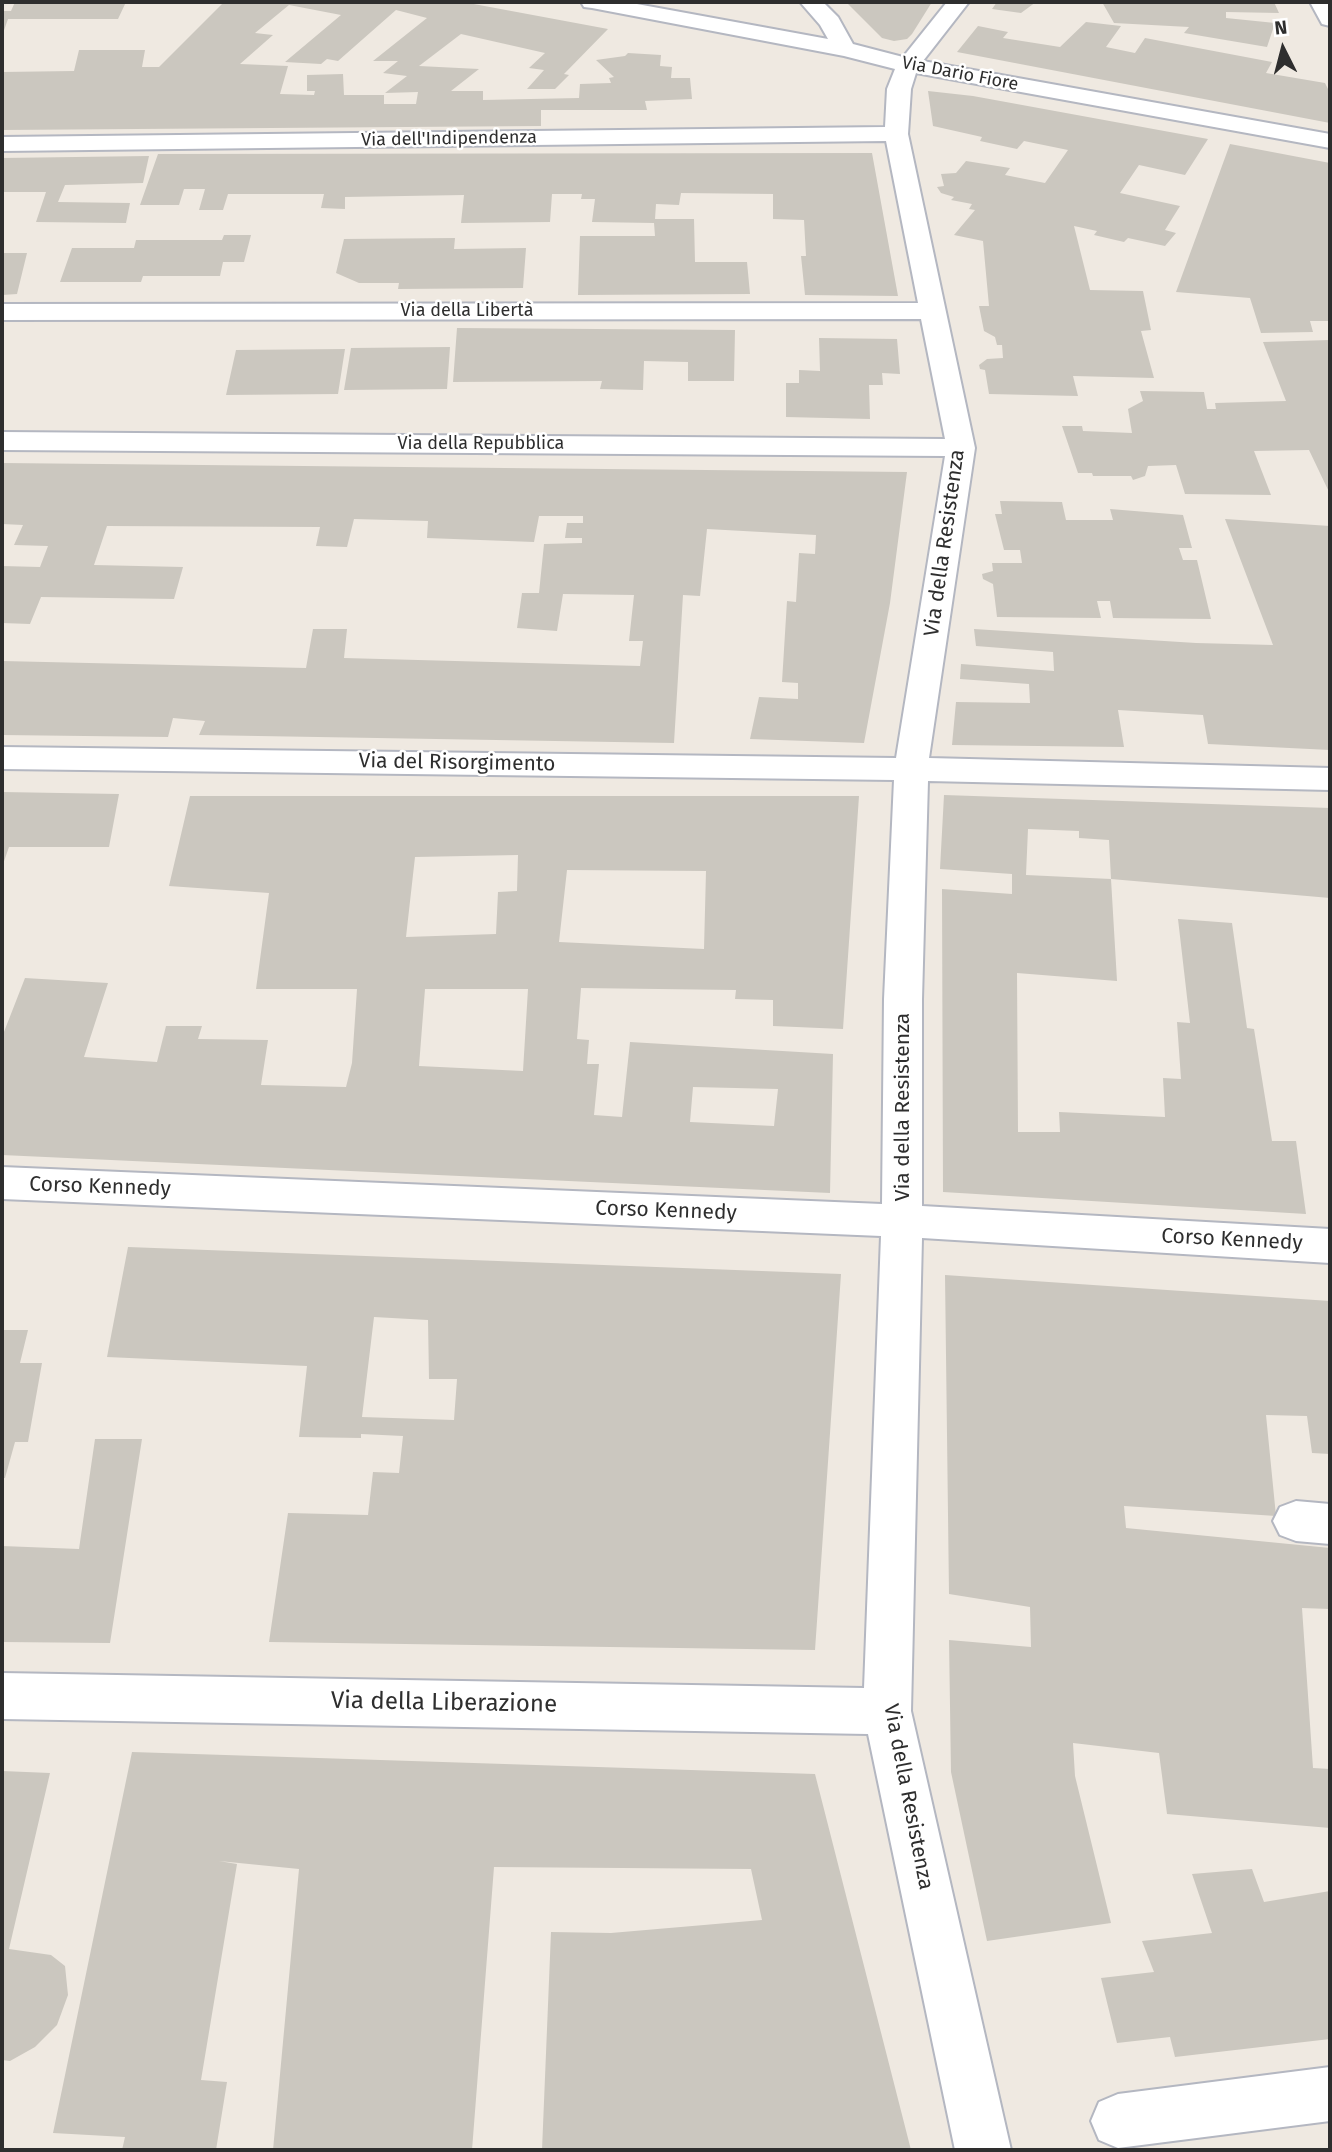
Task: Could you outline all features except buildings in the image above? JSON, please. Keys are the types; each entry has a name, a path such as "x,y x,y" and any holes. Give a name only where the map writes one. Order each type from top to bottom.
{"street":[{"name":"Via Dario Fiore","path":"592,2 844,49 908,65 1330,141"},
{"path":"811,2 830,22 844,49"},
{"path":"908,65 958,2"},
{"path":"1321,2 1330,19"},
{"name":"Via della Resistenza","path":"908,65 898,89 896,134 961,448 912,769 903,999 902,1221 887,1712 983,2150"},
{"name":"Via dell'Indipendenza","path":"2,144 896,134"},
{"name":"Via della Libertà","path":"2,312 933,310"},
{"name":"Via della Repubblica","path":"2,440 961,448"},
{"name":"Via del Risorgimento","path":"2,758 912,769 1330,779"},
{"name":"Corso Kennedy","path":"2,1183 902,1221 1330,1246"},
{"name":"Via della Liberazione","path":"2,1696 887,1712"},
{"path":"1118,2121 1330,2094"}]}
